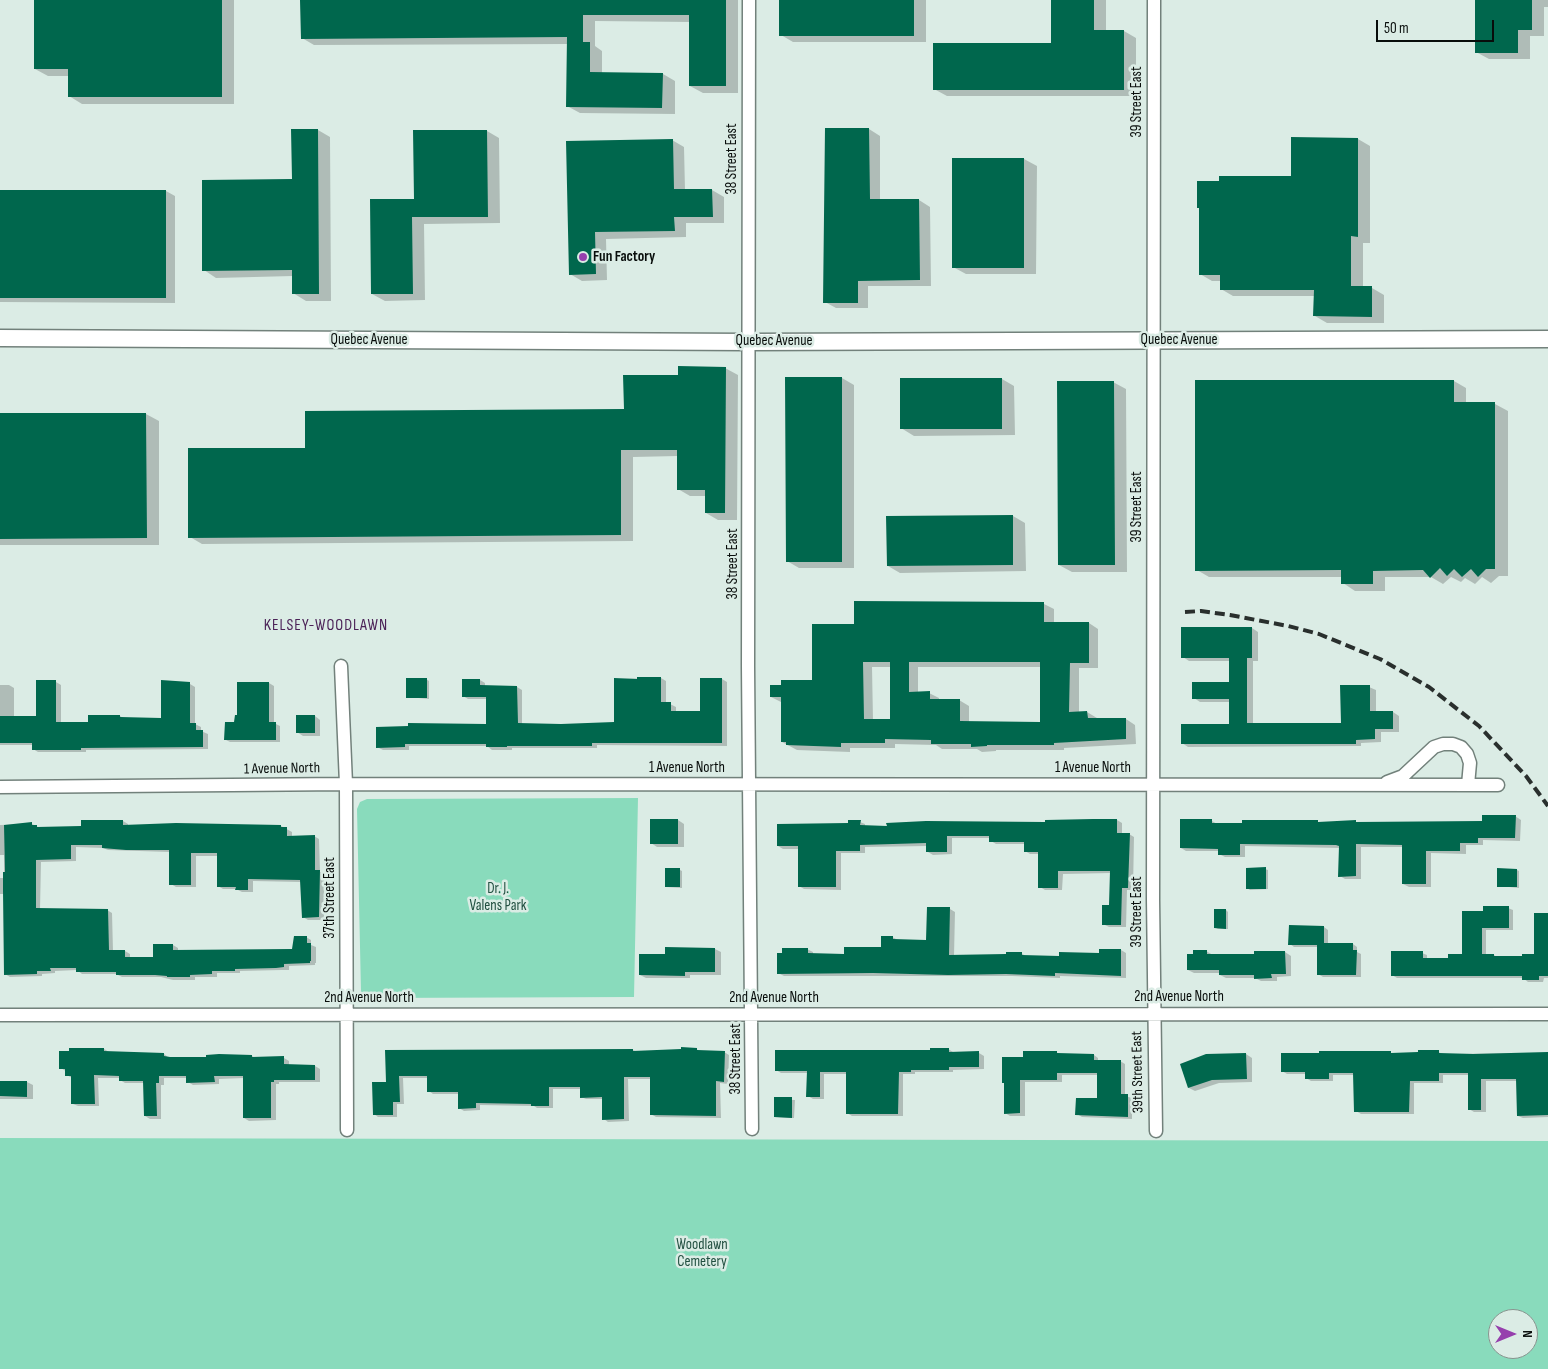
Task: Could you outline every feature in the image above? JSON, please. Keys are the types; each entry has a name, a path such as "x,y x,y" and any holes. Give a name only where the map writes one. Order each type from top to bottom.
{"street":[{"name":"38 Street East","path":"749,0 748,666 752,1129"},
{"name":"39 Street East","path":"1154,0 1154,1013"},
{"name":"Quebec Avenue","path":"0,338 748,342 1548,339"},
{"name":"37th Street East","path":"342,666 346,784 347,1130"},
{"name":"1 Avenue North","path":"1375,784 1393,781 1402,776 1434,748 1443,744 1453,744 1467,754 1470,763 1468,785"},
{"name":"1 Avenue North","path":"0,787 346,784 1498,785"},
{"name":"39th Street East","path":"1154,1013 1156,1131"},
{"name":"2nd Avenue North","path":"0,1015 1548,1014"}],"green space":[{"name":"Dr. J. Valens Park","path":"638,798 634,997 373,998 367,997 361,992 357,809 360,802 367,799"},
{"name":"Woodlawn Cemetery","path":"0,1138 1548,1141 1548,1369 0,1369"}],"building":[{"path":"34,0 222,0 222,97 68,97 68,69 34,69"},
{"path":"300,0 726,0 726,86 689,86 689,15 583,15 583,42 590,42 590,72 663,73 662,108 566,107 567,37 301,39"},
{"path":"779,0 914,0 914,36 779,36"},
{"path":"1051,0 1094,0 1094,30 1124,30 1124,90 933,90 933,43 1051,43"},
{"path":"1475,0 1532,0 1532,30 1518,30 1518,53 1475,53"},
{"path":"825,128 869,128 870,199 919,199 920,280 858,281 858,303 823,303"},
{"path":"291,129 318,129 319,294 292,294 292,270 202,271 202,180 292,179"},
{"path":"413,130 487,130 488,217 412,217 413,294 371,294 370,199 414,199"},
{"path":"1291,137 1358,138 1358,237 1351,236 1351,286 1372,286 1372,317 1313,316 1314,290 1220,290 1220,275 1199,275 1197,181 1219,181 1219,176 1291,176"},
{"path":"673,139 674,189 712,189 713,217 674,217 675,231 595,232 596,274 569,275 566,141"},
{"path":"952,158 1024,158 1024,268 952,268"},
{"path":"0,190 166,190 166,298 0,298"},
{"path":"678,366 726,367 725,513 705,513 705,490 677,490 677,450 621,450 621,535 188,538 188,448 305,448 305,411 624,409 623,375 678,375"},
{"path":"785,377 842,377 842,562 786,562"},
{"path":"900,378 1002,378 1002,429 900,429"},
{"path":"1195,380 1454,380 1454,402 1495,402 1495,569 1486,569 1478,577 1471,569 1462,577 1454,569 1447,576 1440,568 1430,578 1423,570 1373,571 1373,584 1341,584 1341,570 1195,571"},
{"path":"1057,381 1114,381 1115,565 1058,565"},
{"path":"0,413 146,413 147,538 0,539"},
{"path":"1013,515 1013,565 887,566 886,516"},
{"path":"854,601 1044,602 1044,622 1089,622 1089,663 1070,663 1069,712 1087,711 1088,718 1126,718 1126,739 1054,743 1054,745 987,745 971,747 971,744 931,744 931,740 885,739 885,743 841,743 841,747 786,745 786,742 781,742 781,697 770,697 770,685 781,685 781,680 812,680 812,624 854,624","holes":["863,662 890,662 890,719 864,719","909,662 1040,662 1040,722 960,721 960,699 930,699 930,691 909,692"]},
{"path":"1181,627 1252,627 1252,658 1247,658 1247,723 1341,723 1340,685 1370,685 1370,711 1393,711 1393,729 1375,729 1375,739 1356,740 1356,744 1181,744 1181,724 1229,724 1229,699 1192,699 1192,682 1229,682 1229,658 1181,658"},
{"path":"637,677 661,677 661,702 671,702 671,711 700,711 700,678 722,678 722,743 592,743 592,746 507,747 486,747 486,744 405,744 405,747 376,748 376,727 408,726 408,723 486,724 486,697 462,697 462,679 480,679 480,685 517,686 518,723 561,724 614,722 614,678 637,679"},
{"path":"406,678 427,678 427,698 406,698"},
{"path":"36,680 56,680 56,722 88,722 88,715 161,718 161,680 190,682 190,723 196,723 196,730 203,730 203,747 32,750 32,743 0,743 0,716 36,716"},
{"path":"237,682 269,682 269,722 276,722 276,740 224,740 225,722 234,722 235,715 237,715"},
{"path":"296,715 315,715 315,733 296,733"},
{"path":"1482,815 1516,815 1515,838 1478,838 1478,843 1460,843 1460,851 1426,851 1426,884 1402,884 1402,845 1356,844 1356,876 1338,877 1339,846 1336,845 1240,844 1240,855 1218,855 1218,849 1180,848 1180,819 1212,819 1212,823 1242,823 1242,820 1318,820 1318,822 1356,820 1356,822 1482,821"},
{"path":"650,819 678,819 678,844 650,844"},
{"path":"1117,819 1117,833 1130,833 1128,888 1122,888 1121,925 1102,925 1102,905 1109,905 1110,871 1058,871 1058,888 1038,888 1038,852 1024,852 1024,842 989,842 989,836 947,836 947,852 926,852 926,843 860,845 860,851 836,851 836,887 798,887 798,846 777,846 777,824 848,823 848,820 861,820 860,825 887,826 886,823 926,821 1045,822 1045,820"},
{"path":"81,820 123,820 123,825 176,823 281,825 281,827 287,827 287,836 315,835 315,870 320,870 319,917 302,918 300,880 248,879 248,890 235,890 236,887 217,887 217,853 191,853 191,885 169,885 169,850 126,850 102,848 102,845 71,845 71,859 36,860 36,908 108,909 109,950 125,950 125,957 153,957 153,944 173,944 173,950 292,949 294,936 307,936 307,943 311,943 310,963 284,964 284,967 276,968 212,971 212,974 190,975 190,977 116,975 116,972 76,972 76,968 50,968 51,971 37,971 37,974 4,975 4,825 32,822 32,825 37,825 37,827 81,826"},
{"path":"1266,867 1266,889 1246,889 1246,868"},
{"path":"665,868 680,868 680,887 665,887"},
{"path":"1497,868 1517,869 1517,887 1497,887"},
{"path":"1483,906 1509,906 1509,928 1482,928 1482,954 1494,954 1494,956 1534,954 1534,913 1548,913 1548,976 1539,976 1539,980 1522,980 1522,976 1391,976 1391,951 1423,951 1423,958 1448,958 1448,954 1462,954 1462,911 1483,911"},
{"path":"927,907 950,907 949,955 1022,952 1022,955 1059,956 1059,952 1099,953 1099,949 1121,949 1121,976 1055,973 1055,976 873,973 777,974 777,953 782,953 782,948 808,948 808,953 844,954 844,947 881,947 881,936 893,936 893,939 926,940"},
{"path":"1214,909 1226,909 1226,929 1214,928"},
{"path":"1289,925 1324,926 1324,943 1353,943 1353,950 1357,950 1356,975 1317,975 1317,945 1288,945"},
{"path":"665,947 715,948 715,972 685,972 685,976 639,975 639,954 665,954"},
{"path":"1193,950 1207,950 1207,954 1254,954 1254,951 1285,951 1286,974 1271,974 1272,978 1254,979 1254,975 1219,975 1219,970 1187,970 1187,954 1193,954"},
{"path":"681,1047 697,1048 697,1050 725,1051 724,1082 716,1081 716,1116 650,1115 650,1077 624,1077 624,1119 602,1120 602,1097 580,1098 580,1087 549,1087 549,1106 476,1103 476,1108 458,1109 458,1092 427,1092 427,1076 399,1076 400,1102 393,1102 393,1115 373,1115 372,1082 386,1082 385,1050 633,1049 633,1051 681,1049"},
{"path":"69,1048 104,1048 104,1051 164,1053 164,1056 170,1057 206,1057 206,1055 219,1054 252,1055 252,1057 284,1056 284,1064 315,1065 315,1080 274,1080 274,1082 271,1082 271,1118 243,1118 243,1076 214,1076 215,1082 186,1083 186,1076 159,1076 159,1083 156,1083 157,1116 144,1116 143,1081 119,1081 119,1076 94,1075 95,1104 71,1104 71,1076 65,1076 65,1069 59,1069 59,1051 69,1051"},
{"path":"930,1048 949,1048 949,1052 979,1051 979,1067 949,1067 949,1070 911,1070 911,1072 899,1072 898,1114 846,1114 846,1072 820,1072 820,1097 806,1097 807,1071 775,1071 775,1050 930,1050"},
{"path":"1418,1050 1439,1050 1439,1053 1473,1054 1548,1052 1548,1115 1517,1116 1516,1079 1481,1079 1481,1110 1468,1110 1468,1073 1439,1073 1439,1081 1410,1081 1409,1112 1354,1112 1353,1073 1329,1073 1329,1079 1305,1079 1305,1072 1281,1072 1281,1053 1391,1051 1391,1053 1418,1052"},
{"path":"1023,1051 1094,1054 1094,1060 1121,1060 1121,1094 1128,1094 1128,1117 1075,1115 1076,1098 1097,1098 1097,1073 1057,1073 1057,1080 1020,1080 1020,1113 1004,1114 1002,1057 1023,1057"},
{"path":"1246,1053 1247,1079 1212,1080 1188,1088 1180,1064 1206,1054"},
{"path":"0,1081 27,1081 27,1097 0,1096"},
{"path":"774,1097 792,1097 792,1118 774,1117"}],"railway":[{"path":"1185,612 1201,611 1288,626 1319,634 1380,659 1429,687 1479,726 1526,776 1548,806"}],"place":[{"name":"Fun Factory","path":"583,257"}],"district":[{"name":"KELSEY-WOODLAWN","path":"326,626"}]}
